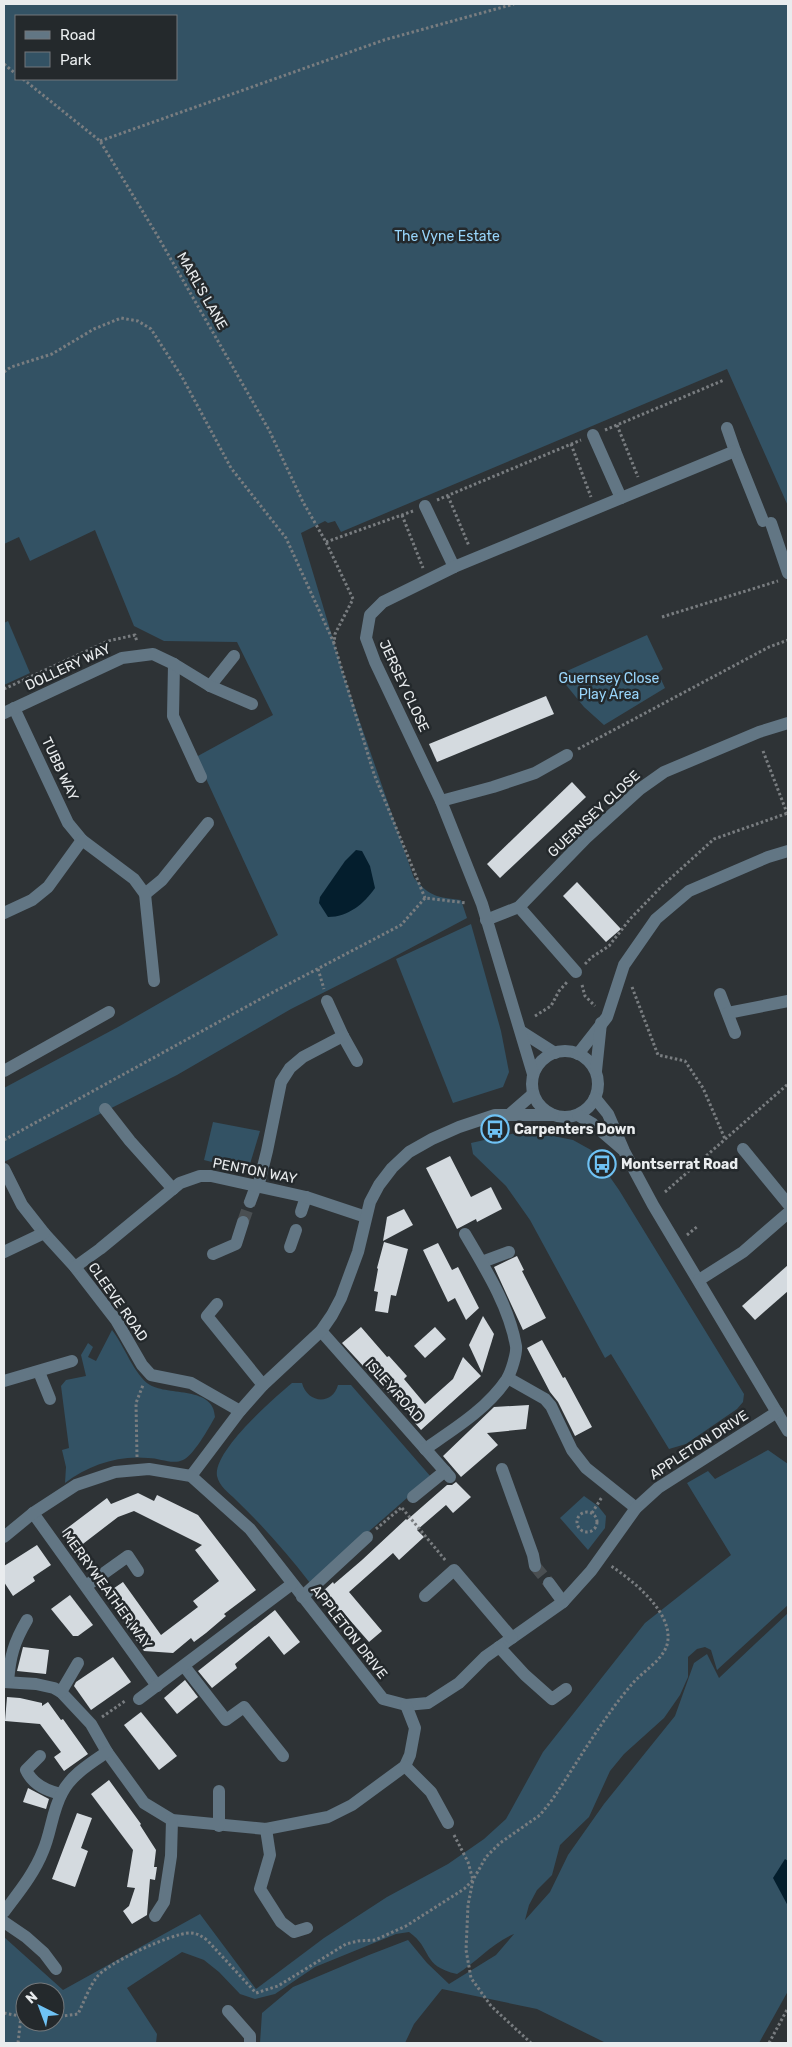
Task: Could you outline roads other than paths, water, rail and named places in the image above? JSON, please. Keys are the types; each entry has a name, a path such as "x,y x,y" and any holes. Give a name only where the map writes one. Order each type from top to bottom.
{"street":[{"path":"727,428 735,451 767,522 784,577"},
{"path":"593,435 620,498"},
{"name":"JERSEY CLOSE","path":"533,1074 522,1032 482,904 442,801 375,662 366,638 370,615 382,602 454,567 735,451"},
{"path":"425,506 454,567"},
{"name":"DOLLERY WAY","path":"9,711 122,658 153,654 174,664 210,686 252,704"},
{"path":"210,686 234,656"},
{"path":"174,664 173,716 201,777"},
{"name":"TUBB WAY","path":"9,711 68,823 82,840 134,878 145,894"},
{"name":"GUERNSEY CLOSE","path":"486,920 519,907 586,838 640,788 664,772 692,759 788,722"},
{"path":"442,801 526,776 568,755"},
{"path":"154,981 145,894 162,880 208,823"},
{"path":"4,913 32,900 48,887 82,840"},
{"path":"4,1536 33,1513 76,1485 115,1472 149,1469 191,1476 240,1411 263,1385 321,1331 341,1298 358,1252 370,1202 379,1185 392,1168 409,1152 432,1139 459,1127 495,1115 510,1114 567,1118 578,1115 589,1108 595,1098 598,1082 596,1071 604,1020 624,965 656,919 689,891 768,857 788,851"},
{"path":"519,907 579,976"},
{"path":"720,994 735,1033"},
{"path":"327,1001 357,1061"},
{"path":"728,1013 788,1001"},
{"path":"4,1071 109,1012"},
{"path":"578,1054 604,1020"},
{"path":"522,1032 555,1053"},
{"path":"250,1202 267,1151 282,1082 290,1068 303,1057 343,1036"},
{"path":"553,1116 543,1110 533,1094 533,1074 539,1064 547,1056 566,1051 578,1054 588,1060 596,1071"},
{"path":"510,1114 533,1094"},
{"path":"595,1098 608,1114 624,1150 653,1205 788,1431"},
{"path":"105,1109 130,1141 173,1189"},
{"path":"578,1115 593,1124 624,1150"},
{"path":"743,1149 788,1204"},
{"name":"CLEEVE ROAD","path":"4,1169 22,1205 75,1267 116,1320 142,1365 152,1375 191,1383 240,1411"},
{"name":"PENTON WAY","path":"75,1267 173,1189 191,1179 211,1176 306,1197 366,1217"},
{"path":"302,1212 306,1197"},
{"path":"699,1280 743,1252 788,1214"},
{"path":"213,1254 236,1244 243,1222"},
{"path":"290,1248 296,1230"},
{"path":"4,1252 44,1233"},
{"path":"425,1449 468,1420 495,1394 508,1378 516,1348 509,1322 482,1262 465,1234"},
{"path":"482,1262 509,1252"},
{"path":"217,1304 207,1316 263,1385"},
{"name":"ISLEY ROAD","path":"321,1331 447,1474 413,1497"},
{"path":"4,1382 72,1361"},
{"path":"39,1372 50,1399"},
{"path":"508,1378 546,1399 572,1450 586,1468 636,1508"},
{"name":"APPLETON DRIVE","path":"191,1476 250,1529 383,1699 406,1705 428,1703 458,1683 485,1657 563,1602 600,1558 636,1508 658,1488 777,1412"},
{"path":"502,1469 533,1555 535,1566"},
{"name":"MERRYWEATHER WAY","path":"33,1513 157,1686"},
{"path":"302,1597 367,1538"},
{"path":"86,1586 128,1556 138,1571"},
{"path":"426,1596 454,1570 512,1638"},
{"path":"548,1583 563,1602"},
{"path":"140,1699 292,1584"},
{"path":"27,1620 17,1637 10,1655 6,1682 36,1684 54,1688 61,1692 91,1724 107,1752 144,1803 172,1820 266,1829 328,1817 352,1805 405,1766 410,1755 415,1728 406,1705"},
{"path":"499,1647 525,1675 552,1699 566,1689"},
{"path":"61,1692 78,1663"},
{"path":"184,1666 226,1720 244,1708 282,1756"},
{"path":"4,1912 31,1876 43,1853 61,1794 66,1786 82,1770 107,1752"},
{"path":"40,1756 26,1770 30,1779 49,1791 61,1794"},
{"path":"405,1766 431,1792 448,1823"},
{"path":"219,1791 219,1826"},
{"path":"155,1916 164,1902 171,1856 172,1820"},
{"path":"266,1829 270,1855 260,1889 281,1922 294,1932 307,1928"},
{"path":"4,1922 26,1937 44,1953 56,1969"},
{"path":"228,2011 250,2036 250,2043"}],"tunnel":[{"path":"243,1222 250,1202"},
{"path":"535,1566 549,1583"}],"place":[{"name":"Carpenters Down","path":"495,1129"},
{"name":"Montserrat Road","path":"602,1164"}],"park label":[{"name":"The Vyne Estate","path":"447,236"},
{"name":"Guernsey Close Play Area","path":"609,686"}]}
